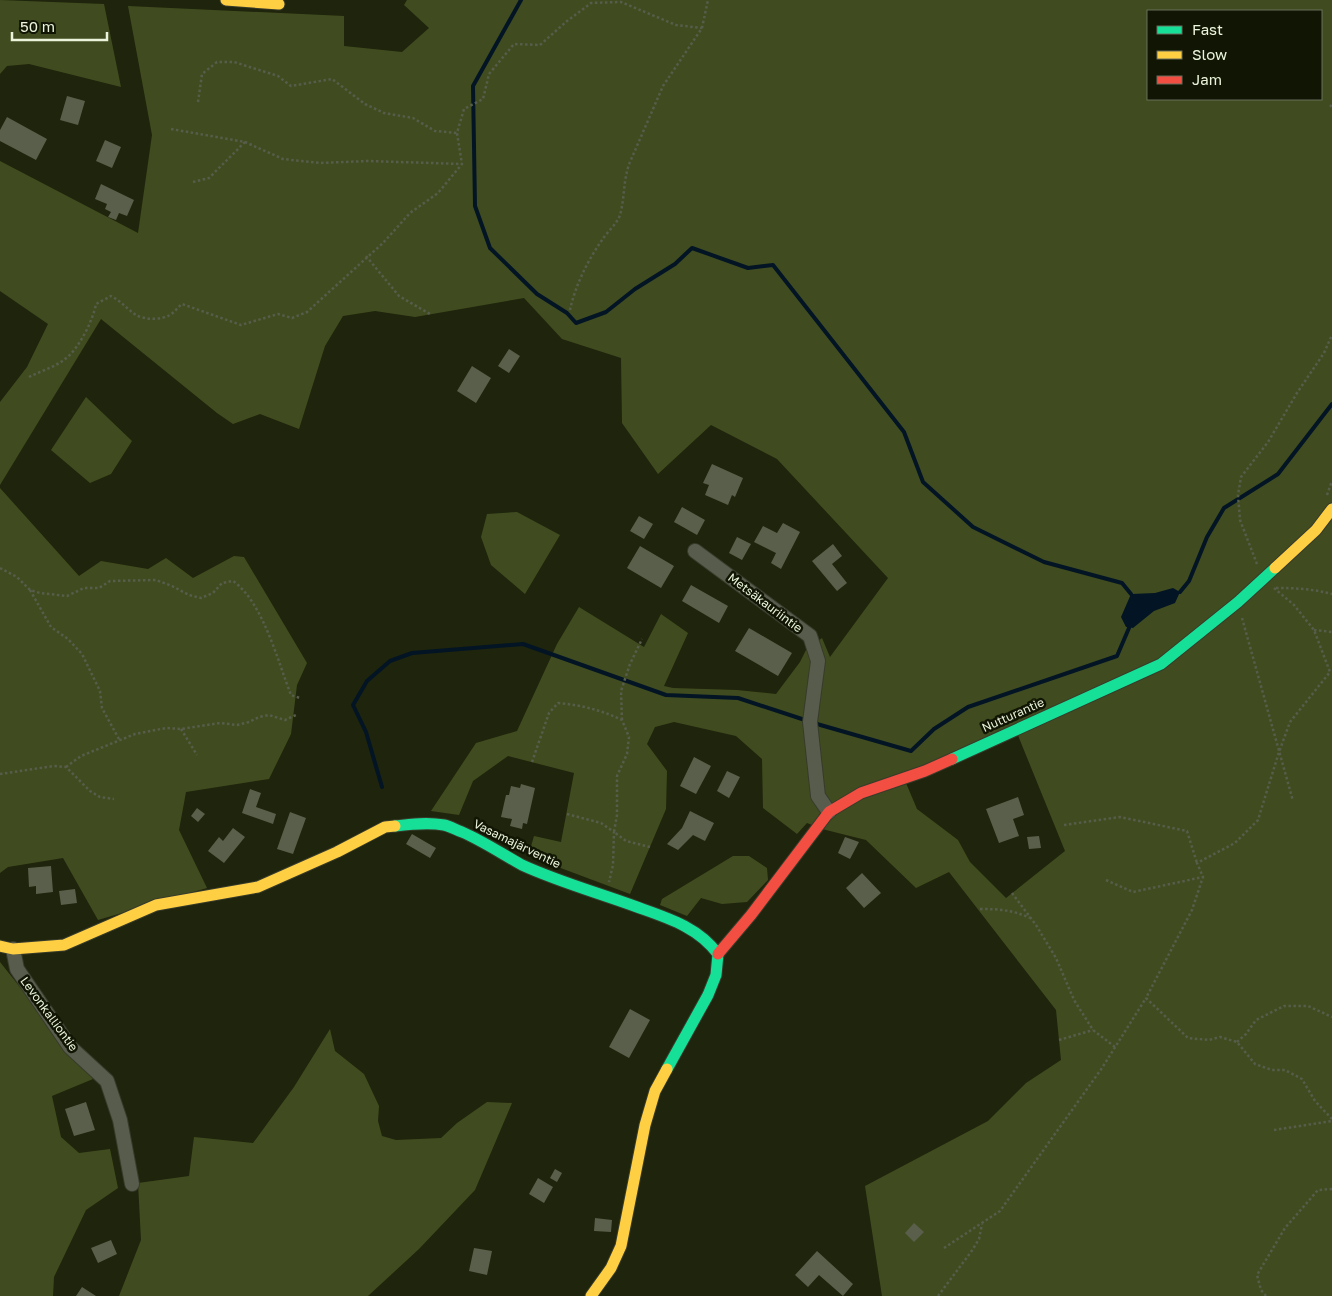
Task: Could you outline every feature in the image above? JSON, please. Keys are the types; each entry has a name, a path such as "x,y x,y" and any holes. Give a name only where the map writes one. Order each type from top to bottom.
{"street":[{"path":"226,0 279,4"},
{"name":"Nutturantie","path":"718,954 828,812 861,793 925,771 1161,664 1238,602 1316,530 1332,509"},
{"name":"Metsäkauriintie","path":"695,551 810,636 818,661 810,722 818,796 828,812"},
{"name":"Vasamajärventie","path":"6,948 64,945 156,906 258,887 337,852 385,827 416,823 445,825 481,840 521,864 555,879 681,923 698,932 718,954"},
{"name":"Levonkalliontie","path":"6,948 17,969 70,1047 107,1081 120,1120 132,1184"},
{"path":"591,1296 611,1268 621,1246 645,1126 655,1091 708,995 716,975 718,954"}],"path":[{"path":"570,310 573,293 588,264 601,241 620,216 625,173 663,86 702,28 708,0"},
{"path":"29,376 65,360 75,349 94,316 96,304 111,296 138,316 145,318 165,317 182,304 241,324 278,314 292,318 307,312 383,242 410,213 438,193 462,164 457,133 464,109 484,100 489,74 514,44 540,45 591,2 621,2 676,25 702,28"},
{"path":"198,102 202,74 217,62 234,62 278,76 292,86 332,78 365,104 384,113 413,118 435,131 457,133"},
{"path":"171,129 245,142 283,160 320,163 368,161 462,164"},
{"path":"193,182 210,178 245,142"},
{"path":"366,256 399,296 430,314"},
{"path":"1197,863 1235,842 1258,820 1290,722 1330,672 1314,630 1294,605 1263,578 1240,520 1238,495 1241,477 1268,442 1297,393 1324,353 1332,335"},
{"path":"0,568 18,577 30,590 50,627 68,639 82,654 100,691 102,708 120,741"},
{"path":"30,590 67,596 84,588 99,588 110,581 156,580 189,595 201,598 213,592 222,583 233,581 241,587 262,619 291,695 300,698"},
{"path":"1274,588 1296,588 1332,594"},
{"path":"1238,602 1293,801"},
{"path":"1314,630 1332,632"},
{"path":"605,895 613,865 614,832 617,816 617,776 627,754 629,737 622,720 620,691 642,639"},
{"path":"532,762 549,713 558,703 602,710 622,720"},
{"path":"66,767 81,756 135,734 166,728 181,729 220,723 237,725 249,722 259,716 269,716 285,720 298,714"},
{"path":"181,729 197,755"},
{"path":"0,774 54,766 66,767 90,791 100,797 114,799"},
{"path":"567,814 601,823 626,841 650,847"},
{"path":"944,1248 1000,1211 1080,1099 1146,998 1192,910 1202,877 1187,831 1120,817 1064,825"},
{"path":"1106,880 1133,892 1202,877"},
{"path":"1012,893 1056,958 1074,1000 1093,1030 1115,1047"},
{"path":"980,909 1000,909 1016,912 1031,919"},
{"path":"1146,998 1188,1038 1209,1040 1220,1037 1237,1042 1255,1064 1272,1070 1285,1070 1302,1079 1315,1101 1332,1120"},
{"path":"1237,1042 1246,1034 1256,1020 1284,1006 1308,1006 1332,1017"},
{"path":"1059,1040 1093,1030"},
{"path":"1274,1130 1332,1120"},
{"path":"1266,1296 1257,1275 1285,1228 1318,1190 1332,1189"},
{"path":"938,1296 971,1252 978,1238 982,1222"}],"green space":[{"path":"0,0 104,4 121,87 29,64 7,66 0,74"},
{"path":"407,0 1332,0 1332,1296 882,1296 865,1186 988,1121 1026,1083 1061,1060 1056,1010 949,872 916,888 866,840 822,829 807,823 797,834 763,808 762,759 736,736 674,722 655,727 647,744 667,771 666,809 630,894 558,867 529,853 534,836 561,842 574,773 508,756 473,781 459,815 431,811 476,743 517,731 557,644 579,607 644,647 661,614 688,633 664,686 776,694 800,662 806,650 822,638 830,657 888,578 777,459 711,425 658,474 622,423 621,358 562,339 524,298 415,317 375,311 343,316 325,346 299,429 260,414 233,424 101,319 0,485 0,402 27,367 48,324 0,291 0,161 138,233 152,135 128,6 344,16 344,46 402,52 429,28 404,5","holes":["1017,733 1065,851 1006,898 970,862 958,840 917,809 906,783"]},
{"path":"86,397 132,441 111,474 90,483 51,450"},
{"path":"0,488 79,576 101,561 148,569 166,558 193,578 234,556 244,557 307,663 297,685 291,734 269,779 186,792 179,830 207,888 98,920 63,858 8,867 0,873"},
{"path":"517,512 560,535 525,594 491,565 481,537 487,514"},
{"path":"733,856 749,856 767,868 768,880 747,902 722,904 701,898 687,916 660,905 662,899"},
{"path":"0,962 93,1079 52,1096 61,1137 79,1153 110,1149 118,1188 86,1210 54,1277 53,1296 0,1296"},
{"path":"330,1029 335,1051 364,1074 379,1106 378,1121 382,1136 396,1140 441,1138 457,1123 487,1102 512,1103 475,1190 419,1249 368,1296 119,1296 141,1240 138,1183 189,1176 194,1137 253,1143 294,1087"}],"water":[{"path":"1173,588 1180,592 1175,603 1154,611 1133,628 1126,627 1121,617 1131,594 1155,593"}],"building":[{"path":"67,96 85,101 78,125 60,120"},
{"path":"7,117 47,139 36,160 0,141 0,130"},
{"path":"105,140 121,147 112,168 96,161"},
{"path":"101,184 134,200 127,216 119,213 116,220 108,217 111,212 105,209 107,204 95,199"},
{"path":"509,349 520,356 509,373 498,366"},
{"path":"472,366 491,378 476,403 457,391"},
{"path":"712,464 743,478 735,497 732,495 728,505 705,495 709,485 703,483"},
{"path":"682,507 705,520 697,535 674,522"},
{"path":"639,516 653,524 644,539 630,531"},
{"path":"783,523 800,532 781,569 771,563 776,553 754,542 763,526 777,533"},
{"path":"737,537 751,544 742,560 729,553"},
{"path":"833,544 842,556 832,564 847,583 837,591 812,561"},
{"path":"640,546 674,566 661,588 627,568"},
{"path":"691,585 728,606 719,623 682,601"},
{"path":"749,628 792,653 778,676 735,651"},
{"path":"694,757 711,766 696,794 680,786"},
{"path":"727,771 740,777 729,798 717,791"},
{"path":"521,784 535,788 527,824 523,823 522,829 510,826 512,819 501,817 506,795 509,795 511,786 520,788"},
{"path":"250,789 261,793 256,807 276,814 273,824 242,813"},
{"path":"1018,797 1024,815 1013,819 1019,836 999,843 986,809"},
{"path":"197,808 205,814 198,822 191,816"},
{"path":"690,811 714,823 705,841 693,835 678,850 667,844 682,828"},
{"path":"290,812 306,818 293,854 277,849"},
{"path":"233,828 245,837 224,863 208,851 219,837 223,841"},
{"path":"412,834 436,848 430,858 406,844"},
{"path":"1039,836 1041,848 1029,849 1027,837"},
{"path":"845,837 859,842 850,859 838,853"},
{"path":"51,866 53,892 36,894 36,886 29,887 28,868"},
{"path":"862,873 881,893 864,908 846,888"},
{"path":"75,889 77,903 61,905 59,891"},
{"path":"630,1009 650,1020 629,1058 609,1047"},
{"path":"86,1102 95,1130 74,1136 65,1109"},
{"path":"555,1169 562,1173 557,1182 550,1178"},
{"path":"538,1178 553,1187 544,1203 529,1194"},
{"path":"595,1218 612,1220 611,1232 594,1231"},
{"path":"914,1223 924,1232 914,1242 905,1233"},
{"path":"111,1240 117,1254 98,1263 91,1248"},
{"path":"474,1248 492,1251 487,1275 469,1271"},
{"path":"817,1251 853,1284 843,1296 819,1275 808,1287 795,1275"},
{"path":"82,1287 96,1296 76,1296"}],"waterway":[{"path":"521,0 473,86 475,206 490,248 537,294 567,313 576,323 606,312 635,289 675,264 692,248 748,268 773,265 904,432 923,482 973,527 1044,562 1122,583 1131,594"},
{"path":"1180,592 1189,581 1207,537 1224,508 1278,474 1332,404"},
{"path":"817,724 911,751 934,729 968,707 1117,656 1129,628"},
{"path":"382,787 366,732 353,705 367,681 390,661 412,653 523,644 666,695 738,698 805,720"}],"traffic: fast":[{"path":"952,759 1161,664 1238,602 1275,568"},
{"path":"395,826 426,823 448,826 477,839 536,871 682,924 710,945 718,954 716,975 708,995 667,1069"}],"traffic: slow":[{"path":"226,0 279,4"},
{"path":"1275,568 1316,530 1332,509"},
{"path":"0,946 13,949 64,945 156,905 258,887 337,852 385,827 395,826"},
{"path":"591,1296 611,1268 621,1246 645,1125 655,1091 667,1069"}],"traffic: jam":[{"path":"718,954 751,915 829,812 861,793 925,771 952,759"}]}
